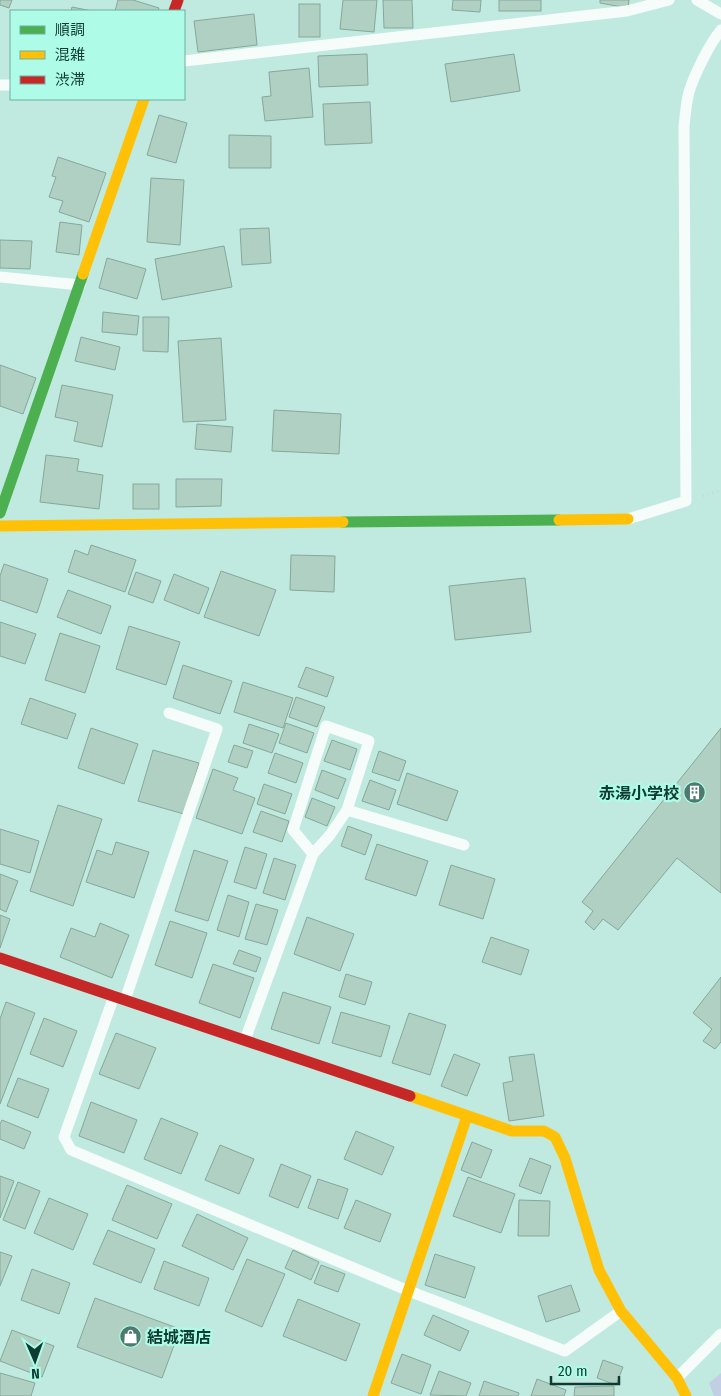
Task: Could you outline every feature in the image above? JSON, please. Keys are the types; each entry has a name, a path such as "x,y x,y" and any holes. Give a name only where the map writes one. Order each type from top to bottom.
{"street":[{"path":"0,513 144,100"},
{"path":"0,526 628,519"},
{"path":"0,958 512,1131 544,1131 555,1137 566,1158 599,1270 621,1310 677,1378 686,1396"},
{"path":"373,1396 467,1116"}],"lane":[{"path":"185,61 627,10 669,0"},
{"path":"698,0 721,14"},
{"path":"628,519 686,501 684,127 689,92 702,60 716,35 721,30"},
{"path":"0,277 80,285"},
{"path":"125,1000 217,729 169,712"},
{"path":"245,1042 313,854 330,835 347,810 369,741 326,726 292,830 313,854"},
{"path":"347,810 464,845"},
{"path":"114,996 64,1137 71,1150 409,1291 565,1351 621,1310"},
{"path":"677,1378 721,1334"}],"shaded area":[{"path":"721,1373 721,1396 714,1396 709,1383"}],"building":[{"path":"0,0 12,0 9,8 0,5"},
{"path":"118,0 133,0 159,8 158,10 115,10"},
{"path":"343,0 377,0 374,32 340,29"},
{"path":"383,0 412,0 413,28 384,28"},
{"path":"453,0 481,0 480,12 452,10"},
{"path":"499,0 541,0 541,11 499,11"},
{"path":"600,0 629,0 628,8 600,3"},
{"path":"299,4 320,4 320,37 299,37"},
{"path":"72,7 87,10 71,10"},
{"path":"254,14 257,45 198,52 194,21"},
{"path":"367,54 368,85 319,87 318,56"},
{"path":"514,54 520,91 451,102 445,64"},
{"path":"309,68 313,117 265,121 262,97 271,96 269,72"},
{"path":"370,102 372,143 325,145 323,104"},
{"path":"159,115 187,123 176,163 147,155"},
{"path":"229,135 271,136 271,168 229,168"},
{"path":"58,157 106,173 89,222 59,212 63,201 49,197 56,177 52,176"},
{"path":"151,178 184,180 180,245 147,242"},
{"path":"60,222 82,225 79,255 56,252"},
{"path":"269,228 271,263 242,265 240,229"},
{"path":"0,240 32,241 30,269 0,268"},
{"path":"224,246 232,287 162,300 155,259"},
{"path":"107,258 146,269 137,299 99,288"},
{"path":"103,312 139,316 137,335 102,332"},
{"path":"143,317 169,317 168,352 143,351"},
{"path":"81,337 120,347 115,370 75,361"},
{"path":"221,338 226,420 183,422 178,341"},
{"path":"0,365 36,378 23,414 0,406"},
{"path":"62,385 113,395 102,447 74,441 78,422 55,417"},
{"path":"274,410 341,414 339,454 272,451"},
{"path":"197,424 233,427 231,452 195,449"},
{"path":"46,455 79,459 77,471 103,475 99,509 40,502"},
{"path":"176,479 222,479 221,506 176,507"},
{"path":"133,484 159,484 159,509 133,509"},
{"path":"91,545 136,560 125,592 68,572 75,550 88,555"},
{"path":"291,555 335,556 334,592 290,590"},
{"path":"4,564 48,579 37,613 0,600 0,576"},
{"path":"221,571 276,590 259,636 204,617"},
{"path":"136,572 161,581 153,603 128,594"},
{"path":"174,574 209,588 199,614 164,600"},
{"path":"525,578 531,632 455,640 449,586"},
{"path":"68,590 111,606 101,634 57,617"},
{"path":"0,622 36,634 25,664 0,656"},
{"path":"129,626 180,642 166,685 116,669"},
{"path":"60,633 100,646 85,693 45,680"},
{"path":"183,665 232,681 220,714 173,698"},
{"path":"306,667 334,677 327,697 298,687"},
{"path":"243,682 293,698 283,728 234,712"},
{"path":"296,697 325,707 317,727 289,717"},
{"path":"30,698 76,714 67,739 21,724"},
{"path":"286,723 314,733 307,753 279,743"},
{"path":"249,724 279,734 272,753 243,743"},
{"path":"91,728 138,744 124,784 78,768"},
{"name":"赤湯小学校","path":"721,728 721,893 677,858 618,930 603,919 594,930 585,922 593,911 582,902"},
{"path":"332,740 357,749 350,770 324,761"},
{"path":"234,745 253,751 247,768 228,762"},
{"path":"153,750 199,763 184,814 138,801"},
{"path":"379,751 406,761 399,781 372,772"},
{"path":"275,753 303,763 296,783 268,773"},
{"path":"213,769 238,778 233,790 255,798 242,834 196,818"},
{"path":"322,770 346,779 338,799 315,790"},
{"path":"407,773 458,791 447,821 397,804"},
{"path":"370,780 396,790 389,810 362,801"},
{"path":"264,784 292,794 285,814 257,804"},
{"path":"312,798 335,807 327,826 305,817"},
{"path":"58,805 102,819 73,906 30,891"},
{"path":"261,811 289,821 282,842 253,832"},
{"path":"348,826 372,835 365,855 341,846"},
{"path":"0,829 39,841 30,873 0,864"},
{"path":"116,842 149,852 134,898 86,882 97,850 112,855"},
{"path":"377,844 428,861 416,896 365,879"},
{"path":"245,847 267,854 256,889 234,882"},
{"path":"194,850 228,861 208,921 175,911"},
{"path":"274,858 296,865 285,900 263,893"},
{"path":"451,865 495,879 483,919 439,905"},
{"path":"0,874 18,881 6,912 0,909"},
{"path":"228,895 249,902 239,937 217,930"},
{"path":"256,904 278,910 267,945 245,939"},
{"path":"0,915 10,919 0,948"},
{"path":"307,917 354,934 340,971 294,954"},
{"path":"170,921 207,933 192,978 155,965"},
{"path":"100,923 129,935 112,978 60,957 71,928 95,937"},
{"path":"491,937 529,950 521,975 482,962"},
{"path":"239,950 261,958 256,972 233,964"},
{"path":"213,964 254,978 240,1018 199,1003"},
{"path":"346,974 372,982 365,1005 339,997"},
{"path":"721,977 721,1042 715,1049 703,1041 712,1029 693,1013"},
{"path":"283,992 331,1007 319,1044 271,1029"},
{"path":"6,1002 35,1013 0,1104 0,1019"},
{"path":"341,1012 390,1026 381,1057 332,1043"},
{"path":"409,1013 446,1025 430,1075 392,1063"},
{"path":"44,1018 77,1031 63,1067 30,1054"},
{"path":"116,1033 156,1048 139,1089 99,1074"},
{"path":"454,1054 480,1064 467,1096 441,1086"},
{"path":"534,1054 544,1116 509,1121 503,1083 513,1081 509,1057"},
{"path":"18,1078 49,1089 38,1118 7,1106"},
{"path":"91,1102 137,1120 124,1153 79,1136"},
{"path":"161,1118 198,1133 181,1174 144,1159"},
{"path":"2,1120 31,1132 24,1149 0,1139 0,1124"},
{"path":"356,1131 394,1147 382,1175 344,1159"},
{"path":"472,1142 492,1150 481,1178 461,1170"},
{"path":"220,1145 254,1159 239,1194 205,1180"},
{"path":"530,1158 551,1166 541,1194 519,1186"},
{"path":"281,1164 311,1176 298,1208 269,1196"},
{"path":"0,1176 14,1181 0,1218"},
{"path":"468,1177 515,1194 501,1233 453,1216"},
{"path":"318,1179 348,1189 338,1219 308,1208"},
{"path":"18,1182 40,1191 25,1229 3,1220"},
{"path":"127,1185 172,1204 157,1239 112,1220"},
{"path":"49,1198 88,1214 73,1250 34,1233"},
{"path":"356,1200 391,1214 380,1242 344,1228"},
{"path":"519,1200 550,1201 549,1236 518,1236"},
{"path":"197,1214 248,1238 233,1270 182,1246"},
{"path":"108,1230 155,1249 141,1283 93,1264"},
{"path":"293,1250 319,1262 311,1280 285,1268"},
{"path":"0,1252 12,1256 0,1286"},
{"path":"435,1254 475,1267 465,1298 425,1285"},
{"path":"247,1259 285,1274 262,1327 225,1311"},
{"path":"164,1261 209,1278 199,1306 154,1289"},
{"path":"321,1265 345,1274 338,1292 314,1283"},
{"path":"32,1269 70,1283 59,1314 21,1300"},
{"path":"571,1285 580,1311 546,1322 538,1296"},
{"path":"95,1298 180,1329 162,1378 77,1347"},
{"path":"298,1299 360,1324 346,1361 283,1336"},
{"path":"433,1315 469,1331 460,1351 424,1335"},
{"path":"12,1330 54,1346 42,1377 0,1361"},
{"path":"402,1354 431,1365 421,1394 391,1383"},
{"path":"603,1360 623,1367 616,1385 597,1378"},
{"path":"439,1371 471,1383 466,1396 430,1395"},
{"path":"0,1373 35,1383 31,1396 0,1396"},
{"path":"537,1379 566,1390 564,1396 531,1396"},
{"path":"484,1381 519,1393 518,1396 479,1396"},
{"path":"614,1386 614,1396 574,1396 575,1387"}],"traffic: fast":[{"path":"0,513 83,274"},
{"path":"343,522 559,520"}],"traffic: slow":[{"path":"83,274 144,100"},
{"path":"559,520 628,519"},
{"path":"0,526 343,522"},
{"path":"410,1096 512,1131 544,1131 555,1137 565,1158 599,1270 621,1311 677,1378 686,1396"},
{"path":"373,1396 467,1116"}],"traffic: jam":[{"path":"174,10 178,0"},
{"path":"0,958 410,1096"}],"place":[{"name":"赤湯小学校","path":"695,793"},
{"name":"結城酒店","path":"131,1337"}]}
